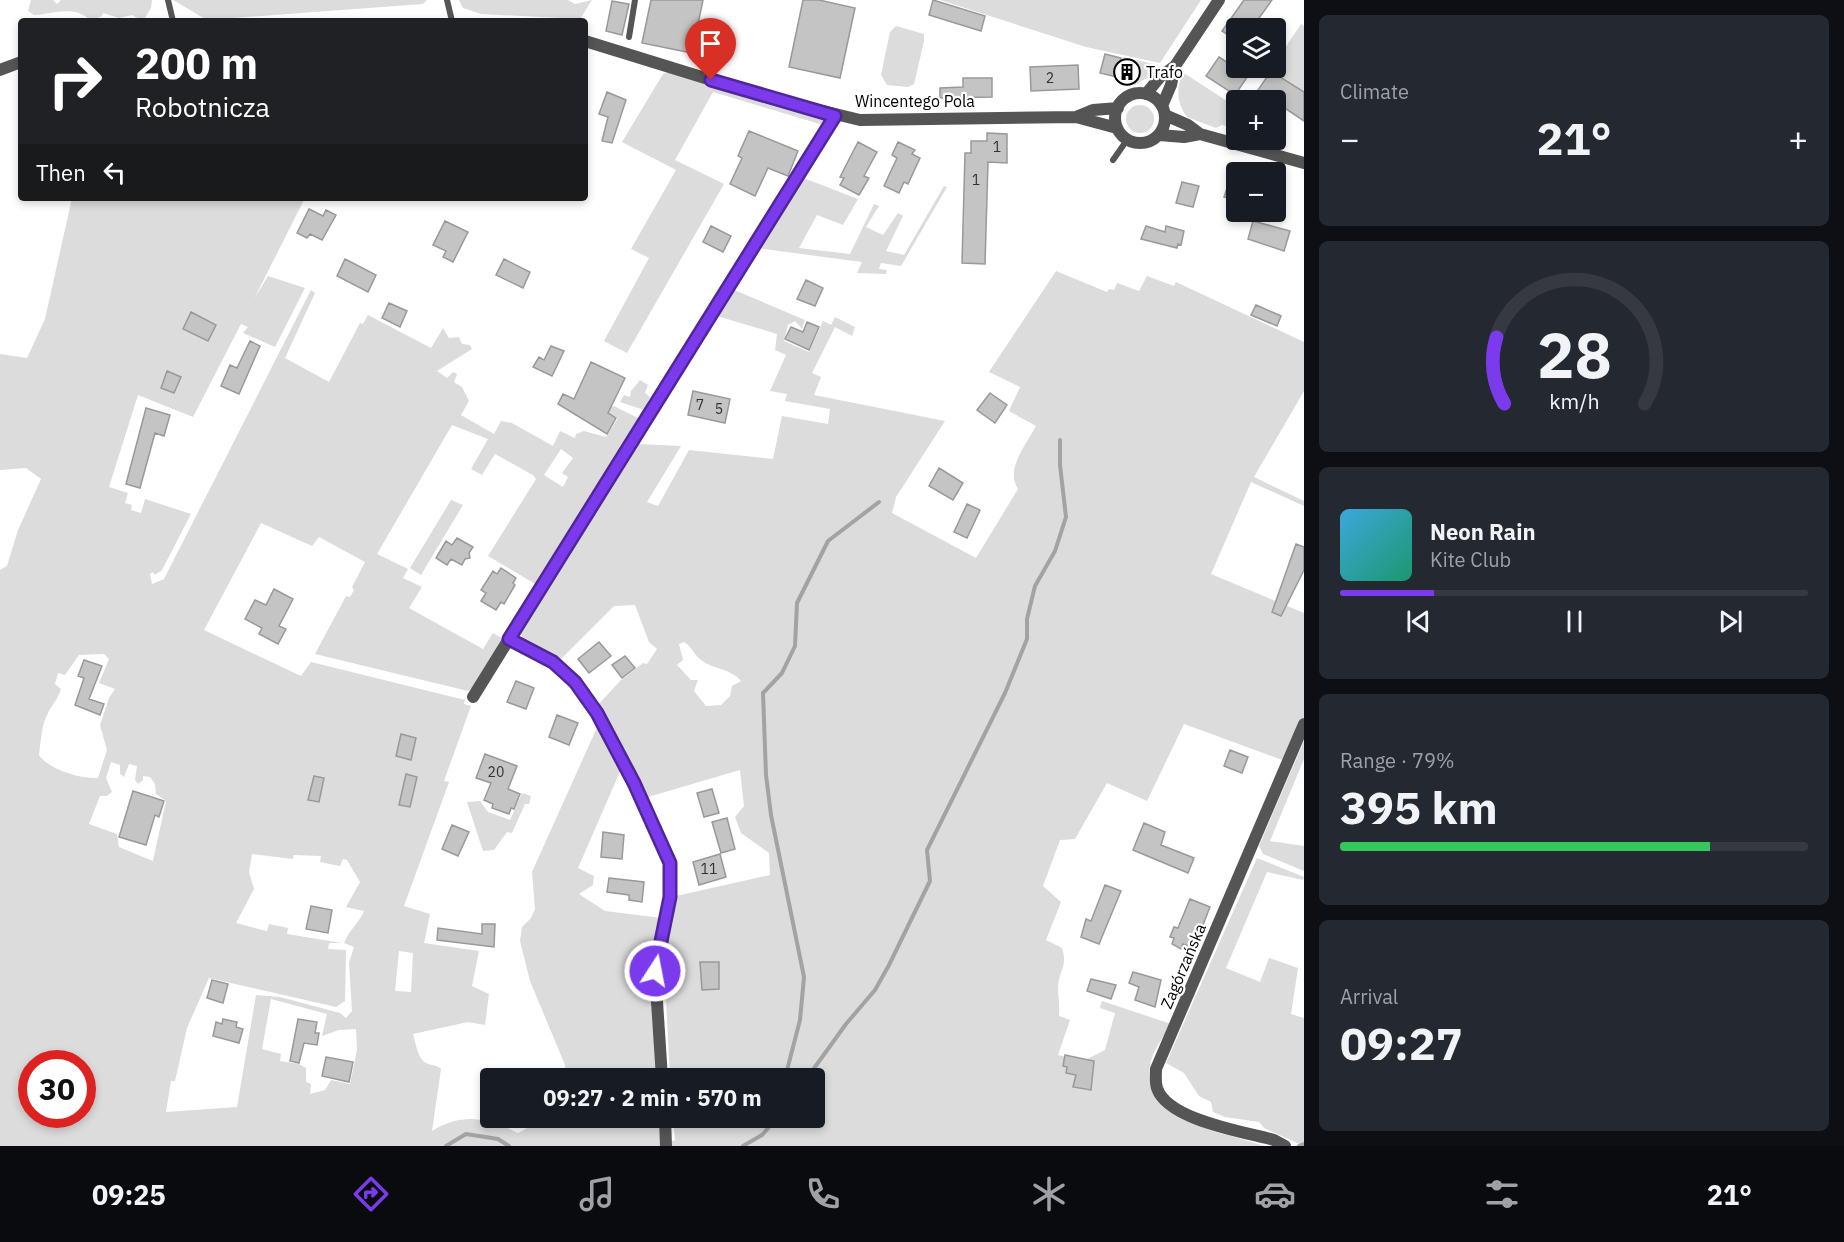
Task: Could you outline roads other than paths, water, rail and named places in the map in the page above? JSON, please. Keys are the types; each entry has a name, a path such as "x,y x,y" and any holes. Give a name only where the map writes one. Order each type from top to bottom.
{"street":[{"path":"1200,134 1184,137 1159,135 1147,142 1127,140 1117,128 1118,108 1127,97 1146,94 1160,77 1175,66 1219,0"},
{"name":"Wincentego Pola","path":"588,42 835,116 860,120 1076,117 1117,128"},
{"path":"0,70 18,63"},
{"path":"1159,135 1175,66"},
{"path":"1146,94 1163,111 1200,134 1304,163"},
{"name":"Wincentego Pola","path":"1076,117 1093,110 1118,108"},
{"path":"473,697 737,279 835,116"},
{"path":"509,639 553,662 575,682 597,713 634,783 670,863 670,897 655,971 661,1068"},
{"name":"Zagórzańska","path":"1283,1145 1199,1119 1171,1107 1157,1089 1156,1069 1304,724"},
{"path":"665,1128 666,1143"}],"lane":[{"path":"168,0 172,18"},
{"path":"447,0 451,18"},
{"path":"629,37 635,0"},
{"path":"1113,160 1127,140"}],"waterway":[{"path":"814,1068 846,1024 875,990 889,965 930,881 927,850 1005,693 1027,639 1027,619 1035,586 1055,551 1066,517 1060,465 1060,440"},
{"path":"788,1068 800,1020 804,977 771,815 766,775 763,693 782,673 795,646 797,603 828,541 879,502"},
{"path":"743,1146 762,1135 768,1128"},
{"path":"446,1146 466,1134 498,1139 509,1146"},
{"path":"1299,1146 1304,1144"}],"place":[{"name":"Trafo","path":"1127,72"}]}
